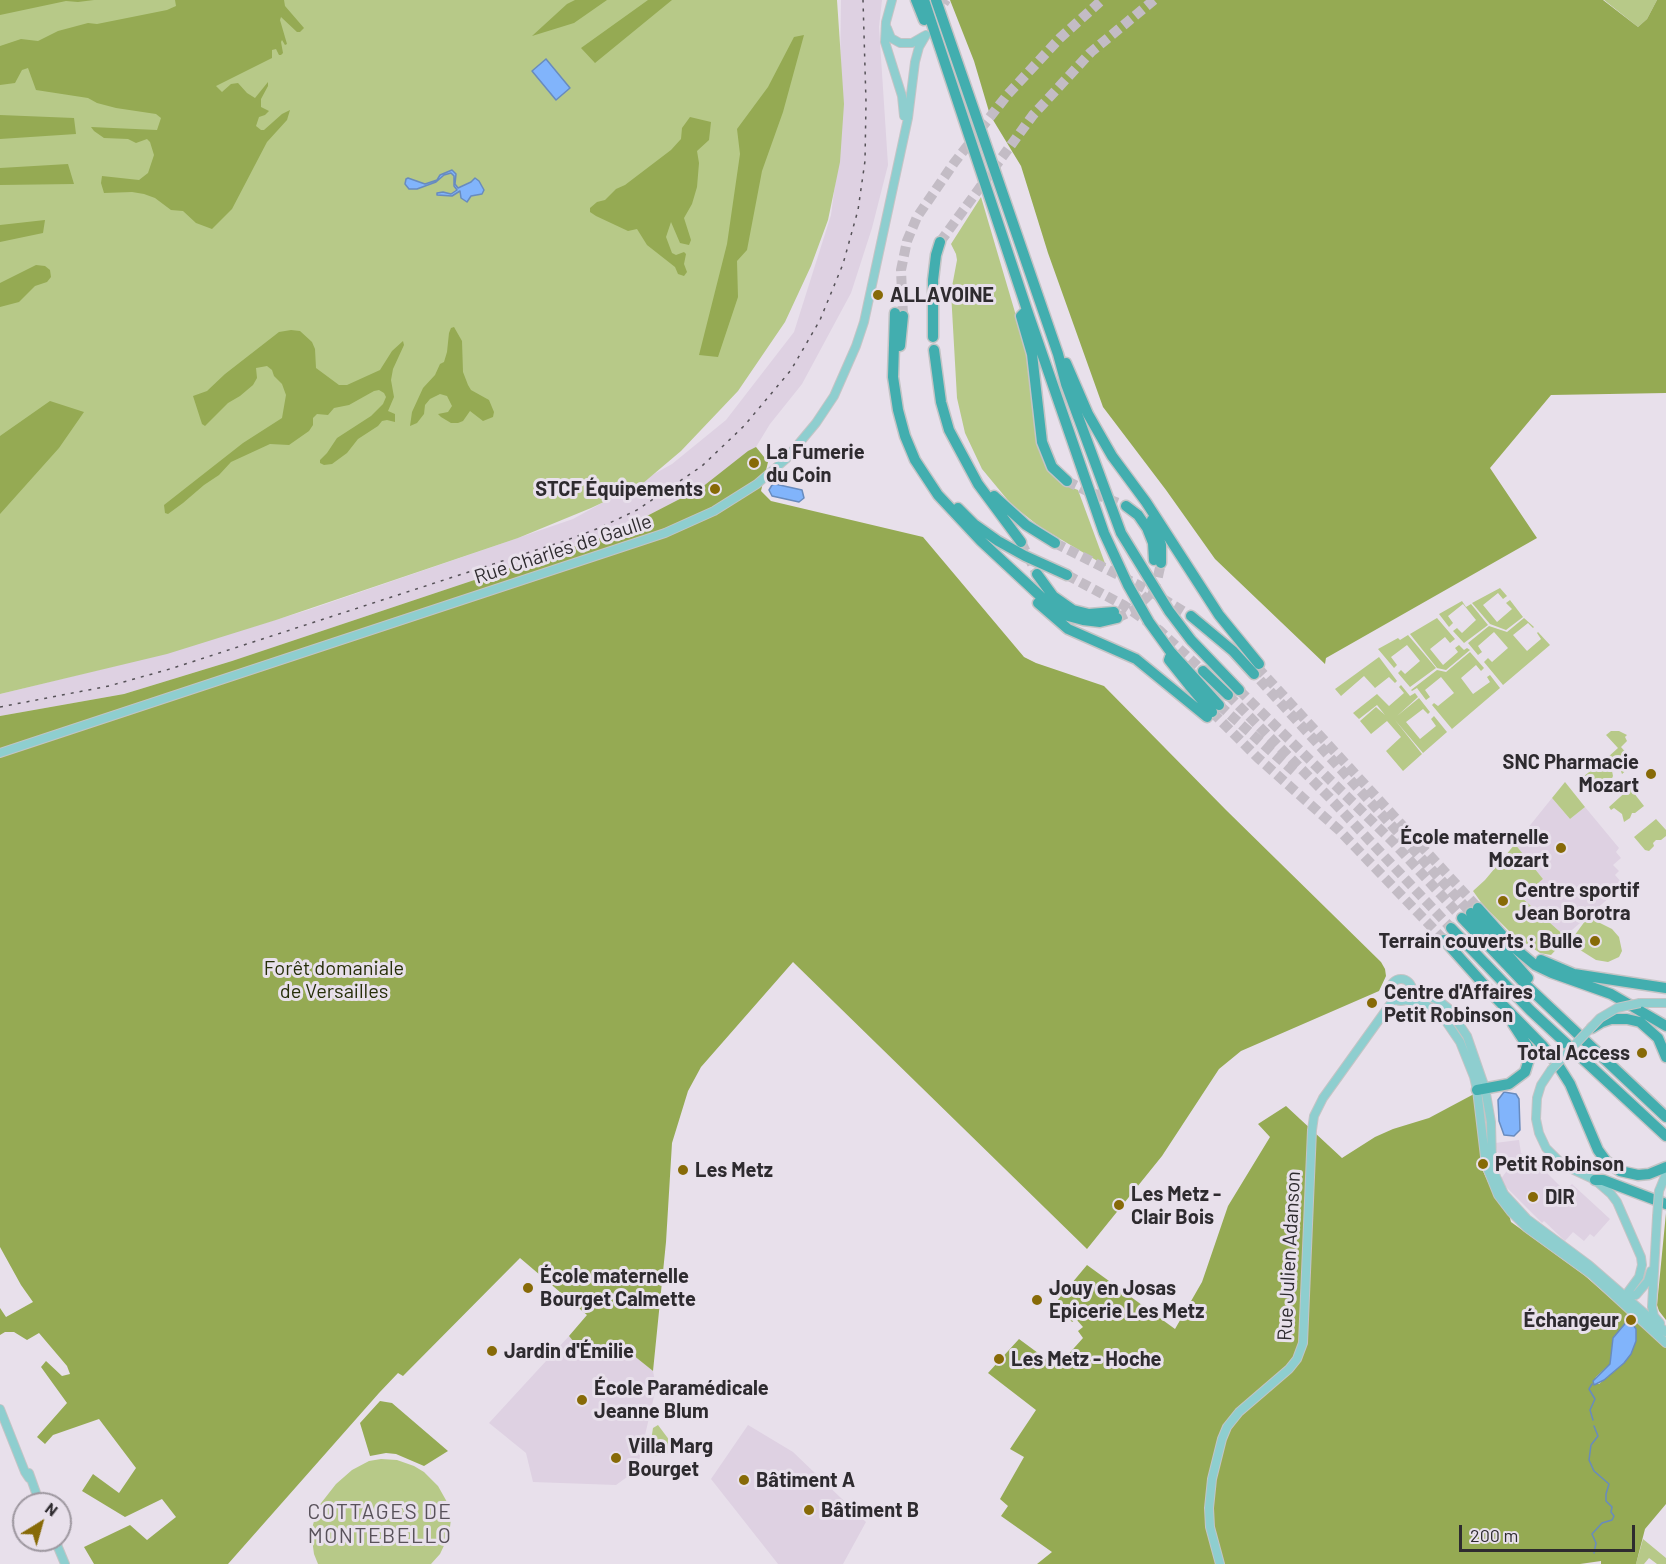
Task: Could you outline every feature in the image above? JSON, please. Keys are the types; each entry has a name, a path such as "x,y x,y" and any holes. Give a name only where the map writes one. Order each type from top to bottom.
{"highway":[{"path":"916,0 929,33 938,43"},
{"path":"924,0 1104,533 1128,585 1149,622 1170,651 1169,660 1213,711 1169,685 1129,654 1076,634 1061,625 946,505 915,460 898,410 893,378 899,315 899,363 908,422 917,447 934,478 954,504 984,532 1025,556 1067,575"},
{"path":"936,0 1058,354 1066,384 1121,533 1169,611 1191,640 1239,690"},
{"path":"944,0 993,154 992,165"},
{"path":"933,337 933,280 940,242"},
{"path":"1027,310 1021,316 1032,354 1042,442 1048,460 1067,481"},
{"path":"934,350 941,402 949,430 983,492 1021,542"},
{"path":"1058,354 1065,361 1088,414 1153,521 1161,545 1158,561 1147,528 1138,515 1126,506"},
{"path":"960,451 985,486 1012,514 1055,543"},
{"path":"1112,456 1146,502 1257,668 1233,651 1191,614"},
{"path":"981,542 1036,594 1060,612 1083,620 1100,621 1116,615 1089,614 1074,610 1053,596 1037,574"},
{"path":"1203,671 1228,695"},
{"path":"1666,988 1574,974 1533,955 1497,928 1470,913 1503,963 1666,1117"},
{"path":"1451,928 1530,1010 1666,1136"},
{"path":"1497,928 1519,953 1535,965 1611,994 1666,1026"},
{"path":"1444,940 1543,1046 1564,1073 1598,1150 1606,1161 1616,1169 1632,1175 1649,1174 1666,1167"},
{"path":"1481,1089 1509,1084 1516,1080 1525,1072 1529,1059 1525,1040 1497,1005 1495,997"},
{"path":"1588,1031 1602,1022 1616,1018 1634,1020 1646,1026 1658,1038 1666,1057"},
{"path":"1595,1180 1603,1180 1666,1204"}],"main road":[{"path":"886,22 892,0"},
{"name":"Rue Charles de Gaulle","path":"0,753 665,533 735,499 757,484 786,459 816,423 834,396 864,322 905,131 915,62 926,35 912,43 900,43 891,38 886,22"},
{"name":"Rue Charles de Gaulle","path":"886,22 885,42 902,96 905,131"},
{"path":"1406,1000 1412,990 1410,983 1406,980 1395,980 1390,988 1390,994 1394,999 1424,1004 1432,1009 1453,1031 1467,1057 1481,1089 1486,1165 1504,1204 1527,1228 1592,1275 1666,1343"},
{"path":"1412,990 1438,1000 1455,1017 1474,1054 1491,1122 1492,1162 1504,1194 1527,1219 1589,1265 1666,1331"},
{"name":"Rue Julien Adanson","path":"1220,1564 1210,1527 1209,1508 1212,1479 1222,1439 1227,1427 1239,1412 1289,1369 1297,1359 1303,1343 1314,1116 1323,1098 1394,999"},
{"path":"1627,1308 1626,1297 1639,1277 1641,1257 1614,1198 1595,1180 1563,1165 1546,1148 1536,1119 1537,1098 1541,1085 1551,1070 1600,1018 1610,1011 1625,1006 1640,1003 1666,1003"},
{"path":"1666,1174 1659,1191 1652,1306 1654,1316 1666,1331"},
{"path":"1615,1297 1636,1295 1645,1285 1654,1264"},
{"path":"0,1399 1,1411 25,1462 35,1492"}],"shaded area":[{"path":"841,0 882,0 879,27 888,165 872,228 851,293 802,384 770,424 756,447 768,462 701,488 612,534 232,661 124,694 0,716 0,694 155,656 308,610 573,519 672,464 726,420 794,332 831,215 839,153"},
{"path":"1552,798 1570,819 1585,807 1619,848 1616,852 1621,858 1613,865 1619,871 1615,875 1624,885 1565,936 1521,897 1543,879 1515,844"},
{"path":"1519,1140 1521,1153 1535,1165 1538,1164 1565,1191 1572,1184 1610,1219 1594,1237 1590,1234 1584,1241 1573,1232 1565,1241 1544,1221 1542,1223 1500,1180 1506,1172 1507,1157 1497,1152 1495,1143"},
{"name":"École Paramédicale Jeanne Blum","path":"569,1336 582,1352 623,1347 653,1371 656,1388 638,1465 634,1472 616,1485 533,1482 526,1453 489,1423"},
{"path":"748,1425 793,1452 866,1522 843,1564 778,1564 711,1479"}],"green space":[{"path":"0,0 837,0 844,104 840,162 828,220 811,266 785,322 738,391 681,451 642,484 518,538 276,620 167,654 0,694"},
{"path":"0,0 94,0 66,1 0,15"},
{"path":"175,0 284,0 285,6 304,28 297,32 281,17 287,44 285,45 282,40 283,53 279,55 276,49 272,50 272,58 216,86 222,92 231,84 238,83 255,98 268,82 261,99 261,107 269,111 259,117 256,126 261,130 290,110 287,120 267,142 232,209 212,229 196,223 183,211 171,210 155,198 144,194 104,193 101,183 102,176 139,180 148,173 154,155 147,139 136,143 128,139 104,138 91,127 157,130 161,118 156,114 116,108 88,98 36,90 28,68 22,70 15,83 0,85 0,46 21,39 38,41 58,31 88,23 97,24 167,10 176,6"},
{"path":"575,0 607,0 574,23 532,36 567,4"},
{"path":"648,0 672,0 595,63 581,48"},
{"path":"950,0 1603,0 1638,27 1647,19 1657,0 1666,0 1666,393 1551,395 1490,468 1537,538 1326,658 1325,664 1215,559 1103,407 1048,253 1021,166 990,115 974,61"},
{"path":"1604,0 1657,0 1647,19 1638,27"},
{"path":"804,35 783,112 762,171 747,250 737,261 738,297 718,357 699,355 727,244 740,154 737,129 768,87 794,37"},
{"path":"0,115 74,118 76,134 0,139"},
{"path":"690,117 711,122 709,140 697,151 699,163 697,187 692,204 684,218 691,240 689,245 680,243 671,222 666,237 672,253 676,255 684,252 686,254 684,264 687,272 684,276 678,274 675,267 647,245 637,229 628,231 596,216 590,212 590,208 597,202 605,200 616,189 625,185 671,150 681,139 682,128"},
{"path":"68,164 74,184 0,185 0,168"},
{"path":"981,197 1027,353 1036,434 1040,448 1060,480 1078,490 1106,566 1040,527 1011,504 982,469 965,433 957,398 951,292 957,260 951,244"},
{"path":"45,220 43,233 0,242 0,225"},
{"path":"36,265 45,266 50,270 51,277 47,282 35,286 19,302 0,307 0,283"},
{"path":"454,327 462,341 463,372 468,385 471,390 489,400 494,412 493,417 483,421 470,411 463,421 451,423 438,414 448,412 452,406 447,396 440,394 430,399 425,405 424,414 417,423 410,426 412,412 423,388 435,375 440,364 444,362 449,333"},
{"path":"300,331 312,342 315,349 316,368 339,385 347,385 380,370 392,351 403,341 404,345 393,369 391,380 394,397 388,411 395,414 395,422 382,421 358,439 347,453 332,464 320,463 337,438 371,416 383,404 386,397 384,393 379,390 374,391 349,405 334,408 328,415 317,414 313,418 313,425 309,431 289,445 270,444 231,462 219,475 183,503 168,514 165,513 164,505 243,443 282,418 286,395 282,384 274,376 272,370 267,366 256,368 257,378 253,385 228,403 205,426 202,424 193,396 207,391 279,332"},
{"path":"50,401 84,412 59,448 0,514 0,436"},
{"name":"Forêt domaniale de Versailles","path":"756,447 768,462 761,491 771,501 923,537 1024,657 1104,686 1381,962 1386,976 1379,991 1241,1051 1219,1069 1162,1156 1087,1249 793,962 701,1067 688,1091 672,1143 666,1242 653,1371 623,1347 616,1355 582,1352 569,1336 587,1315 520,1258 403,1376 398,1373 228,1564 94,1564 84,1547 130,1525 147,1540 176,1517 162,1499 125,1517 82,1491 93,1474 119,1493 136,1468 99,1419 53,1435 45,1444 37,1437 67,1403 41,1367 46,1361 62,1376 70,1374 67,1366 39,1333 27,1340 14,1332 5,1332 0,1335 0,1308 6,1317 33,1302 0,1247 0,716 124,694 232,661 612,534 701,488"},
{"path":"1500,588 1507,596 1503,599 1498,593 1483,605 1497,622 1512,609 1506,603 1510,600 1523,617 1506,630 1490,624 1472,603"},
{"path":"1462,601 1466,607 1471,604 1488,625 1464,643 1453,631 1457,628 1462,633 1476,620 1463,604 1448,616 1453,623 1449,627 1439,614"},
{"path":"1437,618 1455,639 1450,643 1445,637 1430,649 1443,665 1458,652 1455,648 1459,645 1464,650 1467,648 1470,650 1446,670 1437,668 1410,634"},
{"path":"1524,618 1534,627 1528,623 1513,635 1527,651 1541,639 1538,632 1550,645 1503,685 1484,662 1488,658 1492,662 1508,648 1494,632 1478,646 1482,652 1478,655 1468,643 1489,626 1507,632"},
{"path":"1408,635 1436,668 1410,687 1398,673 1401,670 1405,674 1420,661 1407,645 1391,657 1397,665 1394,668 1378,649"},
{"path":"1470,652 1484,668 1481,671 1476,665 1461,678 1473,694 1490,682 1487,677 1490,675 1500,688 1452,729 1432,705 1434,703 1438,706 1454,693 1441,677 1425,690 1430,697 1426,700 1417,688 1411,690 1437,670 1446,672"},
{"path":"1379,657 1397,681 1395,683 1389,677 1375,688 1364,676 1341,696 1335,689"},
{"path":"1401,685 1410,696 1415,693 1418,697 1397,716 1419,698 1430,712 1428,714 1423,709 1406,722 1420,739 1436,726 1431,719 1434,716 1447,732 1423,753 1395,720 1422,754 1403,771 1386,751 1401,737 1387,721 1371,734 1360,721 1376,707 1385,715 1377,705 1359,719 1353,713 1377,694 1389,706 1404,693 1399,687"},
{"path":"1611,731 1619,731 1627,735 1625,737 1627,741 1621,747 1635,763 1622,774 1619,766 1614,765 1608,757 1618,748 1606,735"},
{"path":"1606,759 1611,766 1613,776 1610,783 1607,783 1600,792 1584,776"},
{"path":"1565,782 1585,807 1570,819 1552,798"},
{"path":"1630,788 1644,806 1632,813 1630,818 1624,822 1622,814 1609,807"},
{"path":"1656,819 1666,830 1666,836 1661,840 1656,840 1649,851 1645,850 1634,837"},
{"name":"Centre sportif Jean Borotra","path":"1515,844 1543,879 1521,897 1567,938 1551,955 1540,953 1512,934 1483,905 1473,891"},
{"name":"Terrain couverts : Bulle","path":"1588,917 1612,929 1619,937 1622,951 1619,957 1608,962 1596,960 1569,943"},
{"path":"1474,1094 1482,1169 1494,1195 1509,1215 1511,1222 1584,1275 1666,1347 1666,1504 1645,1529 1636,1564 1601,1564 1601,1561 1580,1564 1037,1564 1052,1552 1001,1516 1008,1506 1000,1499 1024,1457 1010,1449 1036,1410 988,1373 1019,1339 1057,1367 1083,1338 1078,1331 1083,1327 1076,1319 1072,1322 1056,1302 1087,1265 1175,1329 1202,1282 1228,1206 1270,1137 1258,1124 1286,1106 1342,1158 1375,1137 1429,1118","holes":["1628,1320 1636,1335 1636,1341 1624,1363 1599,1384 1593,1384 1596,1377 1610,1364 1613,1338"]},
{"path":"1666,1213 1666,1320 1657,1305"},
{"path":"380,1401 392,1403 448,1451 424,1466 396,1454 370,1456 360,1423"},
{"path":"658,1425 676,1449 674,1452 654,1456 649,1453 653,1428"},
{"path":"397,1460 414,1466 438,1486 447,1502 451,1519 449,1535 440,1554 431,1564 318,1564 311,1532 318,1507 336,1484 352,1470 369,1461"},
{"path":"1643,1539 1666,1558 1666,1564 1657,1564 1649,1558 1644,1564 1636,1564"}],"water":[{"path":"546,59 570,88 556,100 532,71"},
{"path":"452,170 456,174 455,184 458,188 475,178 484,190 482,194 471,196 467,202 461,198 460,191 452,196 437,195 443,192 451,194 457,190 454,186 454,176 451,173 444,175 436,182 417,189 409,189 405,184 408,178 425,184 437,180 440,175"},
{"path":"775,484 802,490 804,498 799,502 772,496 769,490"},
{"path":"1504,1092 1516,1094 1519,1099 1520,1130 1514,1136 1504,1135 1499,1121 1498,1100"},
{"path":"1629,1319 1636,1329 1636,1341 1631,1354 1604,1380 1594,1385 1593,1381 1610,1364 1613,1338"}],"waterway":[{"path":"1592,1384 1589,1389 1595,1399 1590,1410 1593,1420"},
{"path":"1594,1426 1598,1436 1591,1445 1589,1460 1594,1471 1609,1484 1606,1501 1612,1507 1611,1512 1614,1516 1612,1520 1602,1523 1592,1534 1596,1543 1594,1553"}],"tunnel":[{"path":"938,14 947,0"},
{"path":"903,316 901,270 907,241 917,217 954,163 1008,94 1060,38 1102,0"},
{"path":"940,242 1033,115 1091,52 1154,0"},
{"path":"1067,481 1126,506"},
{"path":"1021,542 1037,574"},
{"path":"1055,543 1150,591 1191,616"},
{"path":"1117,618 1134,610 1150,594 1157,581 1161,563"},
{"path":"1067,575 1125,606 1159,630 1203,671"},
{"path":"1257,667 1478,908"},
{"path":"1260,680 1471,913"},
{"path":"1239,690 1394,843 1462,918"},
{"path":"1228,695 1329,797 1451,928"},
{"path":"1219,705 1297,774"},
{"path":"1212,712 1258,758 1339,830 1444,940"}],"railway":[{"path":"0,707 109,686 170,669 567,540 637,510 702,466 744,426 791,370 820,320 843,264 858,210 865,161 863,0"}],"place":[{"name":"ALLAVOINE","path":"878,295"},
{"name":"La Fumerie du Coin","path":"754,463"},
{"name":"STCF Équipements","path":"715,489"},
{"name":"SNC Pharmacie Mozart","path":"1651,774"},
{"name":"École maternelle Mozart","path":"1561,848"},
{"name":"Centre sportif Jean Borotra","path":"1503,901"},
{"name":"Terrain couverts : Bulle","path":"1595,941"},
{"name":"Centre d'Affaires Petit Robinson","path":"1372,1003"},
{"name":"Total Access","path":"1642,1053"},
{"name":"Petit Robinson","path":"1483,1164"},
{"name":"Les Metz","path":"683,1170"},
{"name":"DIR","path":"1533,1197"},
{"name":"Les Metz - Clair Bois","path":"1119,1205"},
{"name":"École maternelle Bourget Calmette","path":"528,1288"},
{"name":"Jouy en Josas Epicerie Les Metz","path":"1037,1300"},
{"name":"Échangeur","path":"1631,1320"},
{"name":"Jardin d'Émilie","path":"492,1351"},
{"name":"Les Metz - Hoche","path":"999,1359"},
{"name":"École Paramédicale Jeanne Blum","path":"582,1400"},
{"name":"Villa Marg Bourget","path":"616,1458"},
{"name":"Bâtiment A","path":"744,1480"},
{"name":"Bâtiment B","path":"809,1510"}],"district":[{"name":"COTTAGES DE MONTEBELLO","path":"380,1524"}]}
